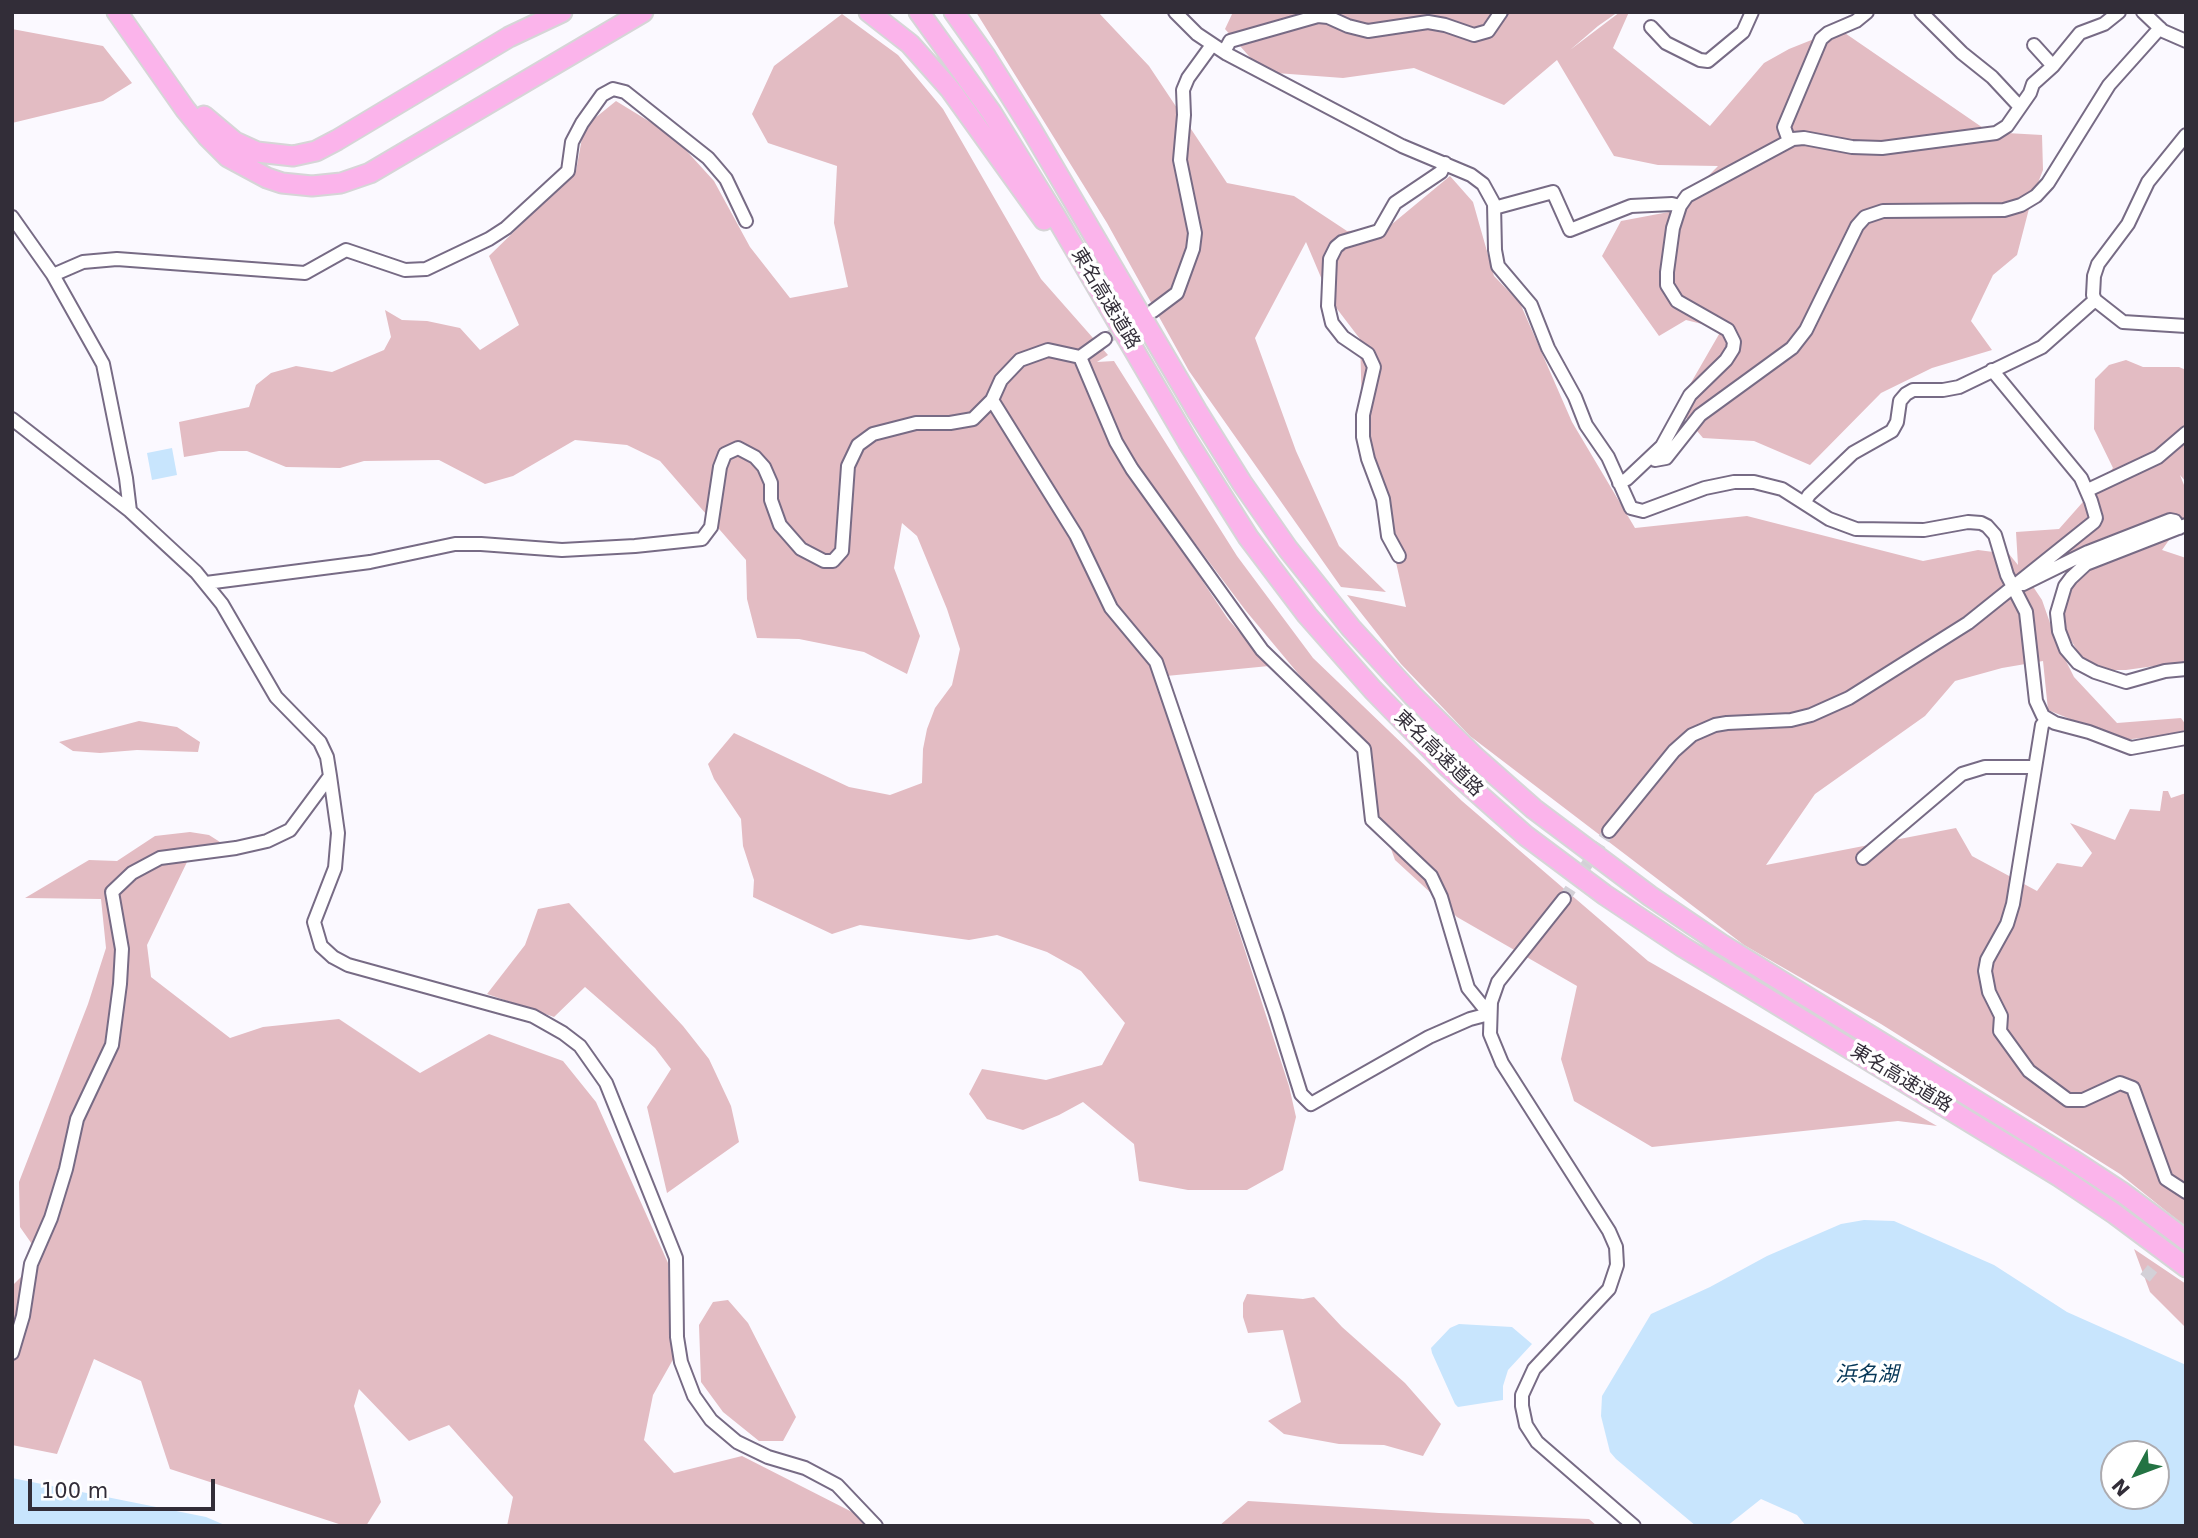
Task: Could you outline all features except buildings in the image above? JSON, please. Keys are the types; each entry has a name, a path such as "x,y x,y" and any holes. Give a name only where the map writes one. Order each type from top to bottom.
{"highway":[{"path":"117,12 185,109 222,152 240,165 267,178 282,183 312,186 341,183 370,173 643,12"},
{"path":"130,12 213,125 246,148 281,156 304,154 327,146 509,37 562,12"},
{"path":"869,12 910,44 956,96 1130,341"},
{"name":"東名高速道路","path":"919,12 991,112 1188,442 1248,537 1307,615 1373,690 1448,768 1526,836 1605,895 1683,947 2018,1150 2115,1214 2186,1267"},
{"name":"東名高速道路","path":"954,12 1030,127 1242,483 1288,549 1351,628 1413,696 1475,757 1534,809 1650,896 1733,951 2028,1131 2123,1193 2186,1240"}],"street":[{"path":"1175,12 1212,45 1224,52 1402,146 1471,175 1483,184 1492,197 1498,266 1531,305 1548,348 1575,397 1586,425 1608,457 1629,505 1639,511 1705,488 1744,481 1773,486 1837,524 1856,528 1924,530 1968,522 1981,523 1995,535 2007,576 2026,611 2037,706 2047,719 2131,748 2186,738"},
{"path":"1224,52 1230,41 1318,16 1367,31 1428,22 1474,35 1488,31 1500,12"},
{"path":"1651,27 1666,43 1704,62 1712,59 1739,36 1752,12"},
{"path":"1789,141 1784,127 1821,39 1828,33 1856,21 1867,12"},
{"path":"1921,12 1966,57 1992,77 2020,107"},
{"path":"1619,483 1628,479 1668,439 1690,395 1726,360 1733,349 1734,342 1728,330 1678,301 1667,285 1673,228 1681,206 1694,191 1789,141 1804,138 1852,147 1882,148 1989,134 2007,126 2030,93 2033,84 2053,66 2080,33 2104,24 2119,12"},
{"path":"2143,12 2160,28 2186,41"},
{"path":"1652,457 1655,460 1666,458 1700,415 1792,348 1805,330 1857,226 1865,217 1883,211 2004,210 2021,205 2036,196 2048,183 2109,85 2160,28"},
{"path":"1153,311 1177,293 1195,241 1194,225 1181,170 1183,90 1188,78 1212,45"},
{"path":"2034,45 2053,66"},
{"path":"53,275 83,262 117,259 305,273 346,250 405,270 426,269 506,228 568,171 572,142 582,122 602,94 613,89 625,92 708,158 726,179 746,220"},
{"path":"2186,135 2148,182 2128,224 2098,264 2094,282 2095,300 2123,322 2186,326"},
{"path":"1399,556 1388,536 1383,499 1363,437 1363,415 1374,376 1373,362 1368,354 1343,337 1332,323 1328,306 1329,259 1342,242 1379,232 1395,203 1441,172 1445,163"},
{"path":"1494,208 1553,192 1570,230 1631,206 1681,206"},
{"path":"12,217 53,275 103,364 130,511"},
{"path":"1804,503 1853,453 1892,430 1897,422 1900,401 1906,394 1913,390 1959,387 2046,344 2095,300"},
{"path":"206,583 370,562 455,544 562,550 702,539 711,527 720,467 725,454 738,448 755,457 764,467 771,483 771,500 780,525 801,549 824,561 833,561 842,551 848,466 858,445 873,434 916,422 950,423 973,419 992,400 1001,380 1020,360 1048,350 1080,357 1105,339"},
{"path":"1080,357 1116,442 1132,469 1253,639 1364,749 1372,820 1431,876 1441,897 1468,988 1489,1014"},
{"path":"1609,831 1674,751 1692,735 1715,725 1791,720 1830,707 1956,631 2094,522 2095,514 2088,490 2076,470 1992,370"},
{"path":"992,400 1076,536 1111,608 1156,662 1301,1094 1311,1104 1429,1037 1469,1019 1489,1014"},
{"path":"12,419 130,511 166,542 206,583 222,604 276,697 320,742 327,757 338,833 335,868 314,922 321,946 332,957 348,965 533,1016 580,1046 606,1083 676,1258 677,1336 681,1362 694,1396 711,1420 737,1442 768,1457 805,1468 837,1485 876,1526"},
{"path":"2088,490 2158,457 2186,433"},
{"path":"2013,587 2040,578 2077,556 2170,520 2182,527"},
{"path":"2182,527 2096,560 2078,570 2061,596 2057,622 2066,649 2078,663 2095,672 2126,681 2165,671 2186,669"},
{"path":"2047,719 2042,725 2013,904 2007,925 1987,960 1985,971 1989,992 2001,1016 2000,1031 2029,1071 2068,1100 2083,1100 2120,1083 2133,1088 2166,1179 2186,1192"},
{"path":"1863,858 1962,774 1985,767 2035,766"},
{"path":"12,1353 23,1316 31,1264 66,1169 76,1119 112,1045 122,949 112,892 132,873 160,858 236,848 267,841 290,830 330,776"},
{"path":"1564,899 1504,974 1494,992 1489,1014 1490,1034 1497,1054 1609,1231 1618,1256 1616,1273 1609,1289 1534,1368 1522,1395 1526,1425 1537,1442 1634,1526"}],"shaded area":[{"path":"976,12 1098,12 1149,66 1227,183 1294,196 1347,231 1386,229 1450,176 1473,202 1494,276 1520,303 1572,422 1635,528 1747,516 1923,561 1978,550 2009,554 2018,565 2016,532 2059,529 2113,468 2094,429 2095,379 2109,365 2126,360 2143,367 2179,367 2186,370 2186,482 2180,475 2186,490 2186,516 2162,550 2186,558 2186,664 2103,670 2085,663 2067,634 2062,603 2085,564 2026,576 2042,600 2057,643 2074,677 2117,723 2181,718 2186,730 2162,736 2122,740 2048,710 2043,661 2002,668 1955,681 1925,716 1815,794 1766,865 1956,828 1972,856 2037,891 2057,863 2082,867 2092,853 2070,823 2115,840 2130,809 2160,811 2163,791 2168,791 2171,798 2186,793 2186,1227 2120,1174 1881,1024 1744,945 1470,736 1401,664 1347,595 1406,607 1362,410 1360,339 1331,301 1306,242 1255,338 1296,451 1339,546 1386,592 1341,587 1189,371 1107,223"},
{"path":"1233,12 1618,12 1570,50 1620,12 1629,12 1613,48 1710,126 1764,63 1789,49 1839,29 1989,132 2042,135 2043,170 2031,201 2017,255 1993,275 1971,321 1992,350 1932,368 1881,393 1810,465 1754,441 1703,438 1677,407 1722,329 1686,320 1659,336 1602,256 1621,221 1674,211 1718,166 1658,165 1614,156 1557,60 1504,105 1414,68 1343,78 1276,73 1255,63 1225,29"},
{"path":"842,14 898,55 943,109 1041,279 1108,355 1097,362 1114,361 1237,556 1313,658 1462,801 1648,961 1937,1126 1898,1121 1652,1147 1574,1101 1561,1059 1577,986 1457,917 1395,860 1351,737 1159,501 1181,549 1228,619 1269,666 1156,677 1289,1086 1296,1117 1283,1170 1247,1190 1188,1190 1139,1181 1134,1144 1083,1102 1023,1130 987,1119 969,1094 982,1069 1046,1080 1102,1065 1125,1023 1081,971 1047,952 997,935 969,940 860,925 832,934 753,897 754,880 743,846 741,819 714,779 708,764 734,733 849,787 890,795 922,783 923,749 927,729 935,708 952,685 960,649 917,536 902,523 894,568 920,636 907,674 864,652 799,639 757,638 747,599 746,560 660,461 627,445 575,440 513,476 485,484 439,460 364,461 340,468 286,467 247,451 219,451 184,457 179,422 249,407 256,385 271,373 296,366 332,372 384,350 391,337 385,310 402,320 427,321 460,328 480,350 519,325 489,256 576,171 584,127 616,101 673,136 714,181 750,247 790,298 848,287 834,223 837,166 768,143 752,114 774,66"},
{"path":"12,29 103,46 132,83 103,101 12,123"},
{"path":"139,721 177,727 200,742 198,752 137,750 100,753 73,751 59,742"},
{"path":"190,832 209,835 220,842 187,862 147,945 151,977 230,1038 263,1027 339,1019 420,1073 489,1034 563,1061 596,1102 668,1263 675,1356 653,1395 644,1440 674,1473 742,1456 856,1514 868,1526 507,1526 513,1497 449,1425 409,1441 359,1389 354,1406 381,1502 366,1526 345,1526 170,1469 141,1381 94,1359 57,1454 12,1445 12,1286 41,1257 20,1227 19,1182 88,1004 106,948 101,899 25,898 89,860 117,861 155,836"},
{"path":"569,903 683,1026 709,1059 731,1106 739,1142 667,1193 647,1107 671,1069 655,1048 585,987 554,1017 487,994 525,945 538,909"},
{"path":"2134,1249 2186,1284 2186,1328 2150,1292"},
{"path":"1247,1294 1303,1299 1314,1297 1342,1327 1405,1383 1441,1424 1423,1456 1384,1445 1339,1444 1284,1434 1268,1421 1301,1402 1283,1330 1248,1333 1243,1317 1243,1303"},
{"path":"728,1300 748,1323 796,1417 783,1441 759,1441 723,1412 701,1382 699,1325 713,1302"},
{"path":"1248,1501 1589,1519 1597,1526 1219,1526"}],"water":[{"path":"172,448 177,475 152,480 147,453"},
{"name":"浜名湖","path":"1864,1220 1894,1221 1994,1265 2067,1312 2186,1365 2186,1526 1806,1526 1797,1515 1761,1499 1727,1526 1696,1526 1610,1452 1601,1416 1602,1396 1651,1314 1710,1287 1767,1256 1841,1224"},
{"path":"1459,1324 1512,1327 1532,1344 1508,1370 1503,1386 1503,1400 1458,1407 1455,1404 1431,1348 1450,1328"},
{"path":"12,1478 206,1517 227,1526 12,1526"}],"tunnel":[{"path":"1105,339 1146,315"},
{"path":"1564,899 1609,831"},
{"path":"2145,1278 2153,1268"}]}
